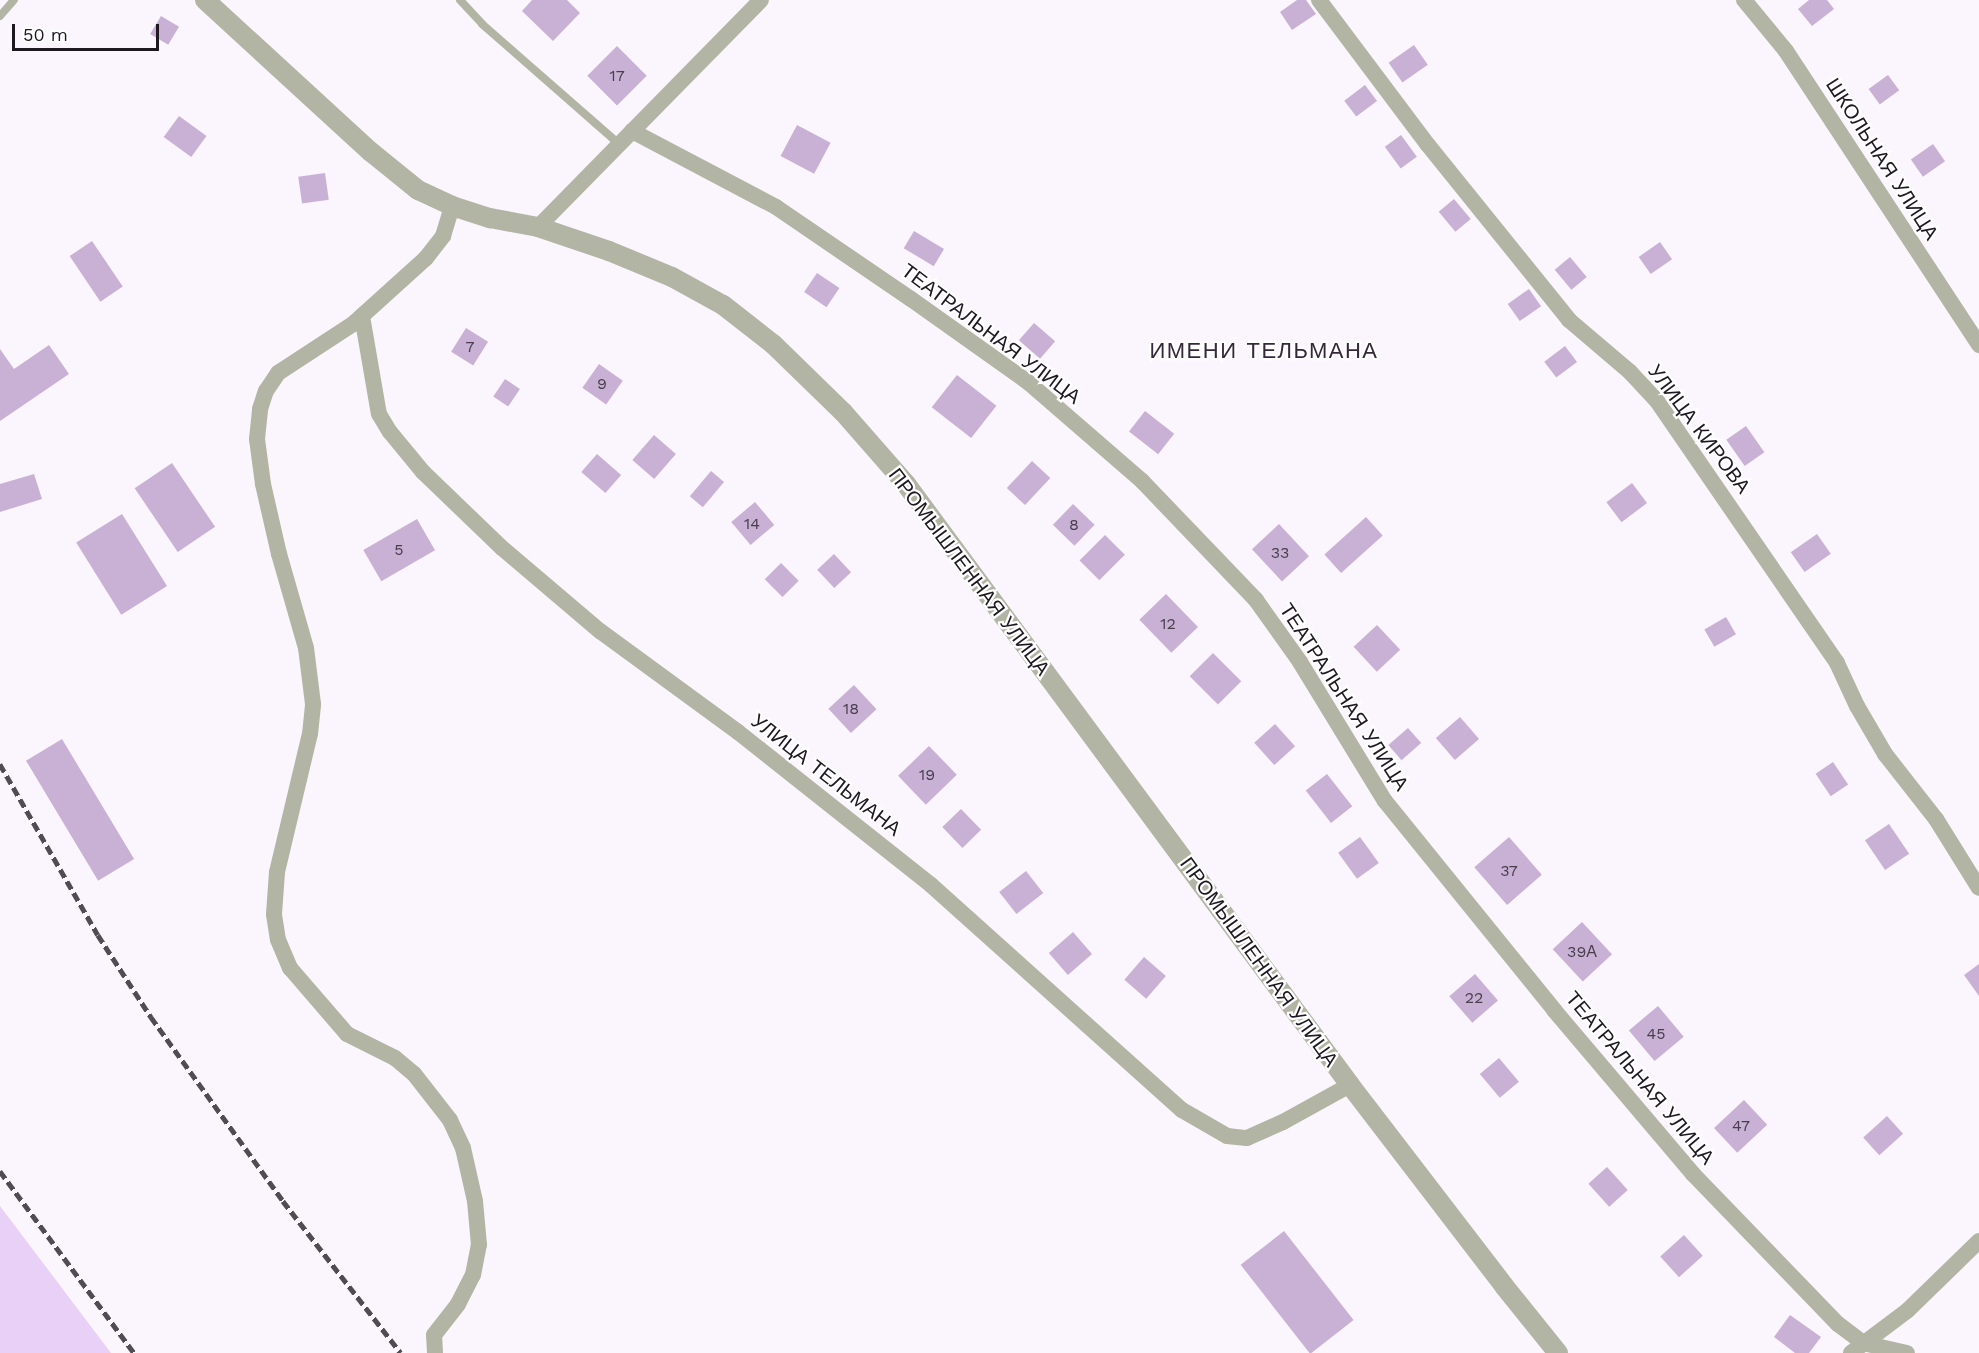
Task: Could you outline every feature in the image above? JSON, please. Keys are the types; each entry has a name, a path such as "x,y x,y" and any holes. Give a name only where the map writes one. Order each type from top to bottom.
{"street":[{"name":"ПРОМЫШЛЕННАЯ УЛИЦА","path":"205,0 371,152 418,190 452,206 490,219 538,227 609,251 672,277 723,305 773,344 843,412 906,484 1350,1085 1558,1353"},
{"path":"538,227 761,0"},
{"name":"УЛИЦА КИРОВА","path":"1319,0 1428,145 1569,320 1630,372 1657,401 1837,663 1857,706 1885,754 1936,819 1979,888"},
{"name":"ШКОЛЬНАЯ УЛИЦА","path":"1744,0 1786,51 1979,345"},
{"name":"ТЕАТРАЛЬНАЯ УЛИЦА","path":"632,131 776,207 902,292 1029,383 1142,481 1256,600 1300,662 1385,801 1582,1045 1693,1174 1838,1324 1857,1348 1908,1353"},
{"path":"435,1353 434,1335 458,1304 473,1275 479,1245 476,1201 463,1148 450,1120 414,1074 395,1058 347,1034 316,1001 290,968 278,940 274,914 277,872 303,767 312,704 306,648 279,554 263,483 257,439 260,410 266,391 278,373 362,316 432,251 443,236 452,206"},
{"name":"УЛИЦА ТЕЛЬМАНА","path":"362,316 379,414 390,432 423,472 502,548 600,631 738,732 931,885 1182,1110 1227,1136 1246,1138 1283,1122 1350,1085"},
{"path":"1857,1348 1908,1310 1979,1240"}],"lane":[{"path":"0,16 14,0"},
{"path":"460,0 482,24 619,144"}],"shaded area":[{"path":"0,1206 40,1259 111,1353 0,1353"}],"building":[{"path":"532,0 567,0 580,13 553,41 522,11"},
{"path":"1297,0 1306,0 1316,14 1292,30 1280,12"},
{"path":"1809,0 1827,0 1834,9 1812,26 1798,9"},
{"path":"161,16 179,27 168,45 150,34"},
{"path":"1414,45 1428,65 1402,82 1389,63"},
{"path":"617,46 647,76 617,105 587,76"},
{"path":"1888,75 1899,90 1880,104 1869,89"},
{"path":"1365,85 1377,101 1356,117 1344,101"},
{"path":"179,116 207,136 191,157 164,137"},
{"path":"797,125 831,143 814,174 781,156"},
{"path":"1401,135 1417,157 1401,169 1385,147"},
{"path":"1933,144 1945,161 1923,177 1911,159"},
{"path":"325,173 329,200 302,203 298,177"},
{"path":"1454,199 1471,219 1455,232 1439,212"},
{"path":"914,231 944,249 934,266 904,248"},
{"path":"92,241 123,287 100,302 70,256"},
{"path":"1660,242 1672,259 1651,274 1639,257"},
{"path":"1570,257 1587,277 1571,290 1555,270"},
{"path":"817,273 839,288 827,307 804,292"},
{"path":"1529,289 1541,306 1520,321 1508,304"},
{"path":"1034,323 1055,341 1040,359 1019,340"},
{"path":"466,328 488,342 473,366 451,352"},
{"path":"49,345 69,374 0,421 0,349 14,369"},
{"path":"1565,346 1577,362 1556,378 1544,362"},
{"path":"599,364 623,381 606,404 582,388"},
{"path":"957,375 996,406 971,438 932,407"},
{"path":"505,379 520,389 508,406 493,396"},
{"path":"1145,411 1174,434 1158,454 1129,431"},
{"path":"1746,426 1764,452 1745,466 1726,440"},
{"path":"654,435 676,454 654,479 632,460"},
{"path":"597,454 621,475 605,493 581,472"},
{"path":"1032,461 1050,478 1025,505 1007,488"},
{"path":"172,463 215,527 178,552 135,488"},
{"path":"711,471 724,482 703,507 690,496"},
{"path":"34,474 42,499 0,512 0,484"},
{"path":"1632,483 1647,503 1621,522 1606,502"},
{"path":"755,502 774,525 751,545 731,522"},
{"path":"1073,504 1095,525 1074,546 1053,525"},
{"path":"122,514 167,586 121,615 76,543"},
{"path":"1366,517 1383,536 1341,573 1324,554"},
{"path":"417,519 435,550 381,581 363,550"},
{"path":"1279,524 1309,556 1282,581 1252,549"},
{"path":"1817,534 1831,554 1805,572 1791,552"},
{"path":"1105,535 1125,555 1099,580 1080,560"},
{"path":"834,554 851,572 834,588 817,570"},
{"path":"781,563 799,581 782,597 765,579"},
{"path":"1166,594 1198,627 1171,653 1139,620"},
{"path":"1726,617 1736,634 1714,647 1704,630"},
{"path":"1377,625 1400,650 1377,672 1354,647"},
{"path":"1213,653 1241,681 1218,705 1190,676"},
{"path":"854,685 877,709 851,733 828,709"},
{"path":"1460,717 1479,739 1455,760 1436,738"},
{"path":"1275,724 1295,746 1274,765 1254,743"},
{"path":"1408,728 1421,743 1401,760 1388,745"},
{"path":"62,739 134,859 98,881 26,761"},
{"path":"929,746 957,775 926,805 898,776"},
{"path":"1833,762 1848,784 1831,796 1816,774"},
{"path":"1327,774 1352,806 1331,823 1306,791"},
{"path":"961,809 981,830 962,848 942,827"},
{"path":"1889,824 1909,854 1885,870 1865,840"},
{"path":"1360,837 1379,863 1357,879 1338,853"},
{"path":"1509,837 1542,875 1507,905 1474,867"},
{"path":"1026,871 1043,893 1016,914 999,892"},
{"path":"1582,922 1612,954 1583,981 1553,949"},
{"path":"1073,932 1092,954 1068,975 1049,953"},
{"path":"1144,957 1166,976 1146,999 1124,980"},
{"path":"1979,964 1979,996 1964,975"},
{"path":"1475,974 1498,1000 1472,1023 1449,996"},
{"path":"1658,1006 1684,1037 1655,1061 1629,1030"},
{"path":"1499,1058 1519,1082 1500,1098 1480,1074"},
{"path":"1744,1100 1767,1125 1737,1153 1714,1128"},
{"path":"1887,1116 1903,1134 1879,1155 1863,1137"},
{"path":"1607,1167 1628,1190 1609,1207 1588,1184"},
{"path":"1284,1231 1354,1320 1310,1353 1241,1265"},
{"path":"1684,1235 1703,1256 1679,1277 1660,1256"},
{"path":"1790,1315 1821,1337 1809,1353 1795,1353 1774,1337"}],"railway":[{"path":"0,764 98,935 151,1017 283,1201 401,1353"},
{"path":"0,1171 134,1353"}],"district":[{"name":"ИМЕНИ ТЕЛЬМАНА","path":"1264,351"}]}
